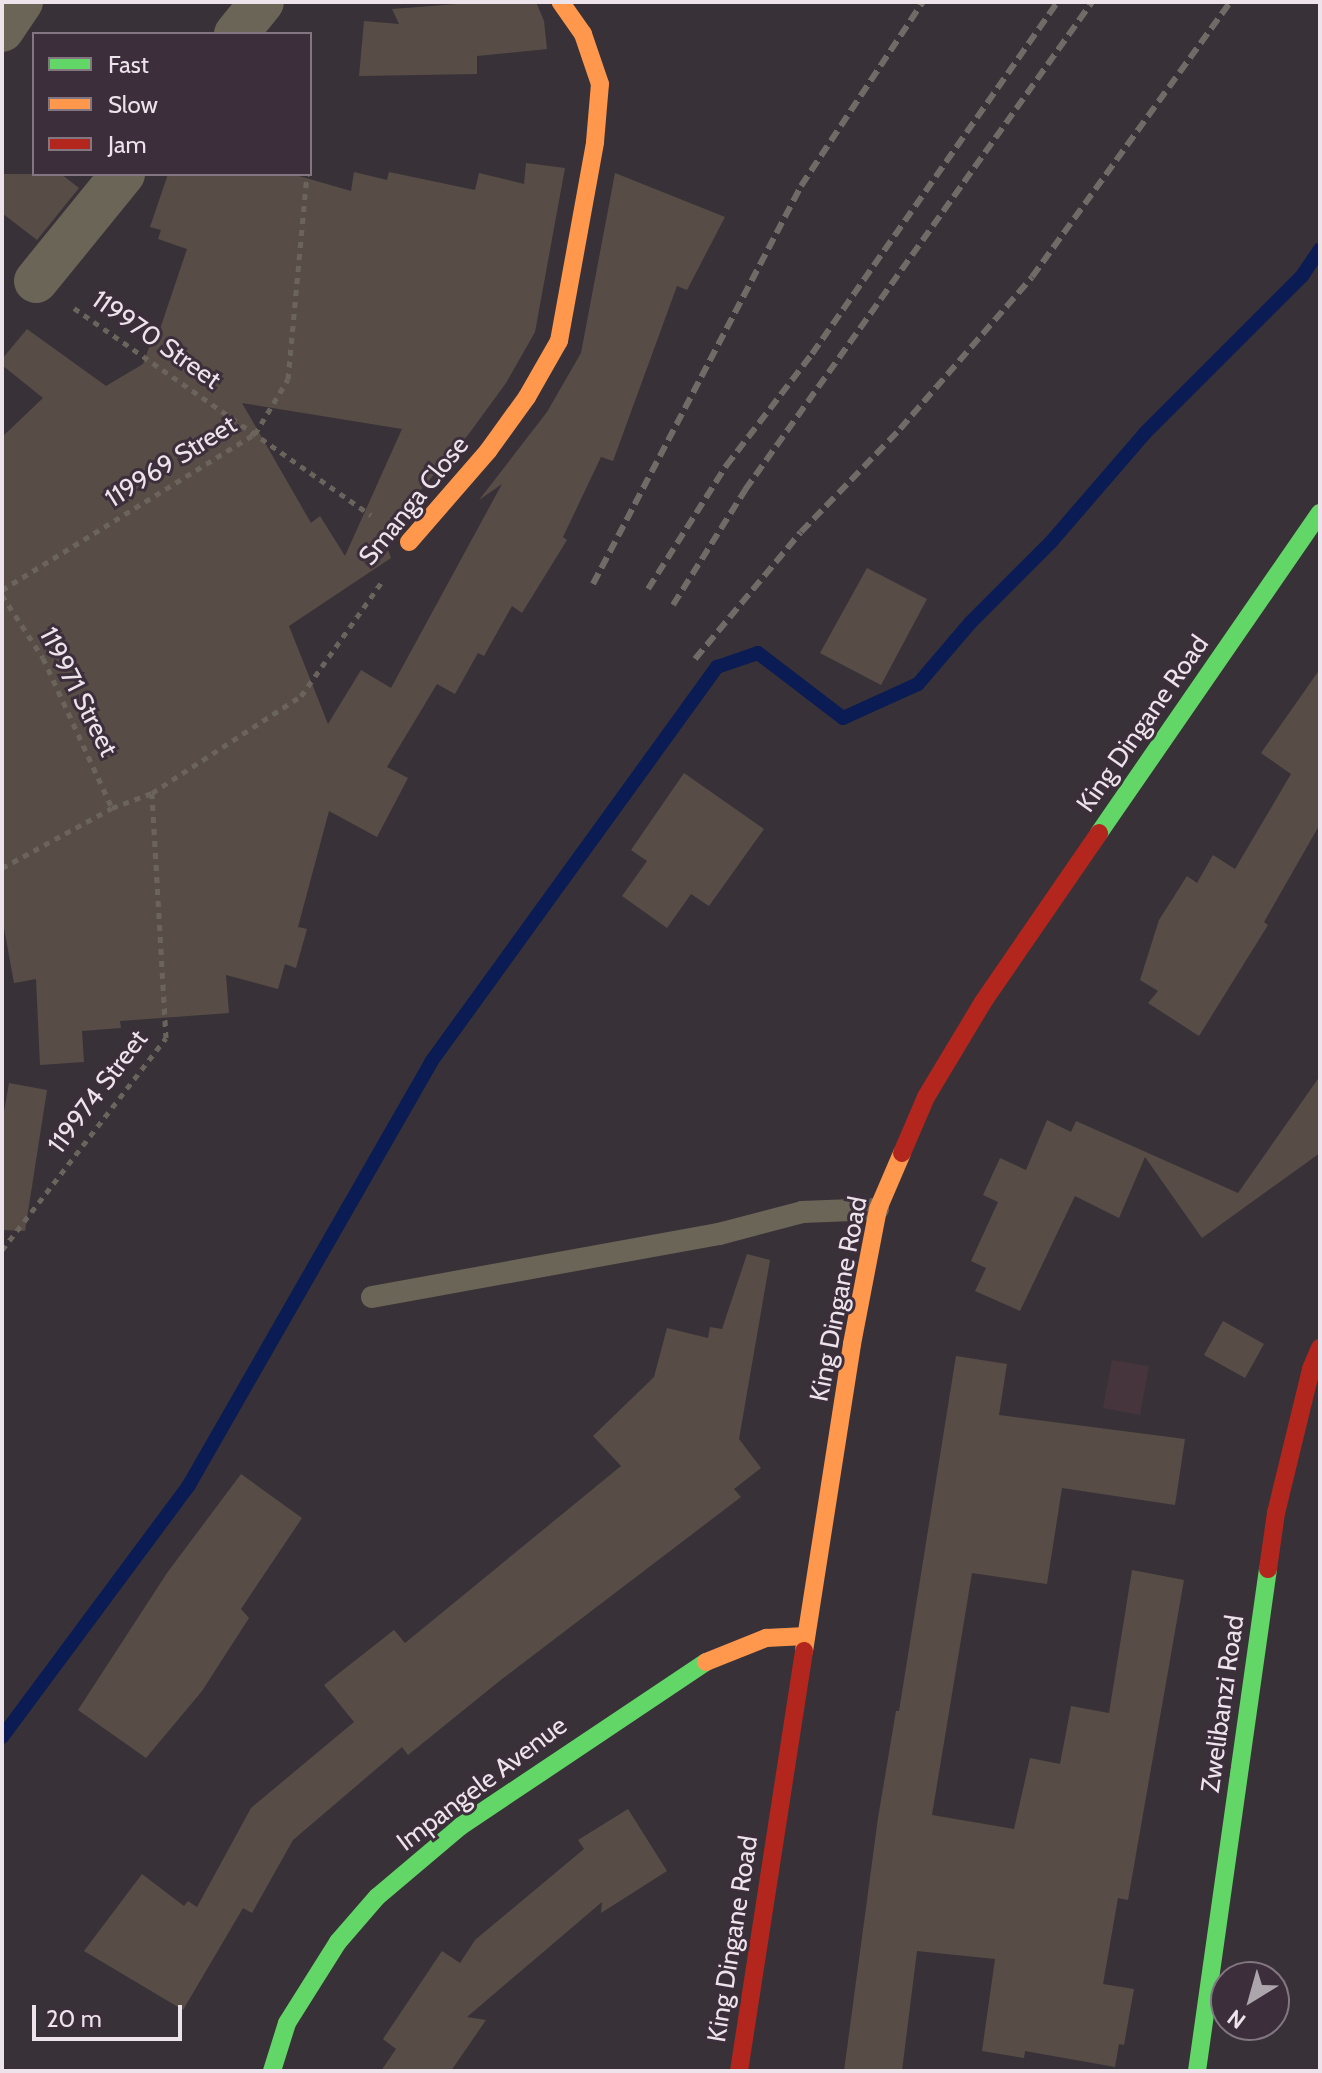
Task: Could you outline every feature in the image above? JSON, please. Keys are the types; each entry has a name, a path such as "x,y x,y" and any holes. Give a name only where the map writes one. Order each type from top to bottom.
{"street":[{"path":"2,30 21,2"},
{"path":"238,32 262,2"},
{"name":"Smanga Close","path":"409,542 488,451 527,397 559,341 595,142 600,84 583,34 561,2"},
{"path":"36,281 121,176"},
{"name":"King Dingane Road","path":"739,2071 852,1344 878,1209 926,1097 983,1002 1320,513"},
{"name":"Zwelibanzi Road","path":"1197,2071 1276,1513 1311,1369 1320,1348"},
{"name":"Impangele Avenue","path":"272,2071 287,2023 338,1942 377,1897 461,1826 698,1665 766,1638 806,1636"}],"lane":[{"path":"372,1297 719,1234 802,1212 878,1209"}],"path":[{"name":"119969 Street","path":"2,593 255,434 288,379 307,176"},
{"name":"119970 Street","path":"36,281 409,542"},
{"name":"Smanga Close","path":"2,868 112,808 152,793 301,696 409,542"},
{"name":"119971 Street","path":"2,593 43,658 112,808"},
{"name":"119974 Street","path":"2,1250 166,1038 152,793"}],"shaded area":[{"path":"1112,1360 1149,1366 1140,1415 1103,1408"}],"building":[{"path":"484,2 536,2 544,21 547,49 477,56 477,74 359,76 364,21 399,24 392,9"},
{"path":"526,163 565,168 535,332 506,383 468,435 390,526 384,538 391,558 289,626 328,724 361,670 391,688 502,484 479,500 547,412 581,353 615,173 725,217 687,290 677,286 613,461 601,457 563,537 567,540 522,613 512,606 484,656 478,653 455,694 437,684 387,767 408,778 377,837 329,811 298,927 307,929 296,968 285,964 278,989 226,975 229,1013 120,1021 121,1028 82,1031 84,1062 40,1065 36,979 14,983 2,917 2,437 43,398 2,365 2,359 27,329 106,386 143,364 156,328 160,329 187,249 158,239 161,230 150,227 167,176 299,176 351,191 354,172 387,180 389,172 475,190 479,173 524,184","holes":["242,403 402,429 345,556 320,516 311,523"]},
{"path":"2,174 64,176 79,188 37,240 2,213"},
{"path":"867,568 927,599 881,685 820,653"},
{"path":"1320,669 1320,824 1264,922 1268,925 1199,1036 1148,1003 1158,991 1140,980 1159,920 1187,876 1197,883 1213,855 1235,869 1291,774 1261,753"},
{"path":"684,773 764,829 709,906 691,894 667,928 622,896 647,861 631,850"},
{"path":"1320,1076 1320,1153 1202,1238 1145,1157 1119,1218 1075,1196 1020,1311 975,1291 986,1268 971,1261 998,1202 983,1195 1000,1158 1026,1170 1047,1120 1071,1132 1076,1121 1238,1193"},
{"path":"9,1083 47,1090 25,1231 2,1230 2,1123"},
{"path":"747,1254 770,1260 739,1439 761,1468 734,1489 741,1497 502,1679 408,1755 402,1747 293,1840 252,1913 243,1908 183,2010 84,1951 142,1874 184,1906 188,1901 197,1907 251,1808 354,1722 324,1685 394,1630 405,1643 621,1466 593,1436 654,1377 667,1328 708,1338 710,1327 722,1329"},
{"path":"1223,1321 1264,1344 1245,1378 1204,1355"},
{"path":"956,1356 1007,1364 999,1415 1185,1439 1175,1505 1062,1488 1047,1584 972,1573 932,1815 1014,1829 1030,1758 1060,1764 1071,1706 1109,1713 1132,1570 1184,1580 1128,1900 1118,1898 1103,1984 1134,1989 1124,2045 1119,2044 1115,2067 1025,2051 1024,2058 982,2051 995,1959 917,1951 902,2071 844,2071 878,1818 896,1711 899,1711"},
{"path":"241,1474 302,1518 241,1609 249,1618 202,1691 146,1758 78,1710 167,1573"},
{"path":"628,1809 667,1871 601,1913 602,1902 467,2017 486,2020 451,2071 381,2071 396,2049 383,2039 442,1951 460,1963 475,1940 584,1849 578,1840"}],"waterway":[{"path":"2,1737 189,1485 431,1062 717,667 758,653 843,718 918,684 971,622 1051,542 1145,433 1302,276 1320,249"}],"railway":[{"path":"593,584 801,186 923,2"},
{"path":"648,589 726,466 812,354 1058,2"},
{"path":"673,605 745,490 1092,2"},
{"path":"695,659 801,532 900,429 1032,277 1230,2"}],"traffic: fast":[{"path":"1099,833 1320,513"},
{"path":"1197,2071 1268,1569"},
{"path":"272,2071 287,2023 338,1942 377,1897 461,1826 706,1662"}],"traffic: slow":[{"path":"409,542 488,451 527,397 559,341 595,142 600,84 583,34 561,2"},
{"path":"804,1651 852,1344 878,1209 902,1153"},
{"path":"706,1662 766,1638 806,1636"}],"traffic: jam":[{"path":"902,1153 926,1097 983,1002 1099,833"},
{"path":"1268,1569 1276,1513 1311,1369 1320,1348"},
{"path":"739,2071 804,1651"}]}
